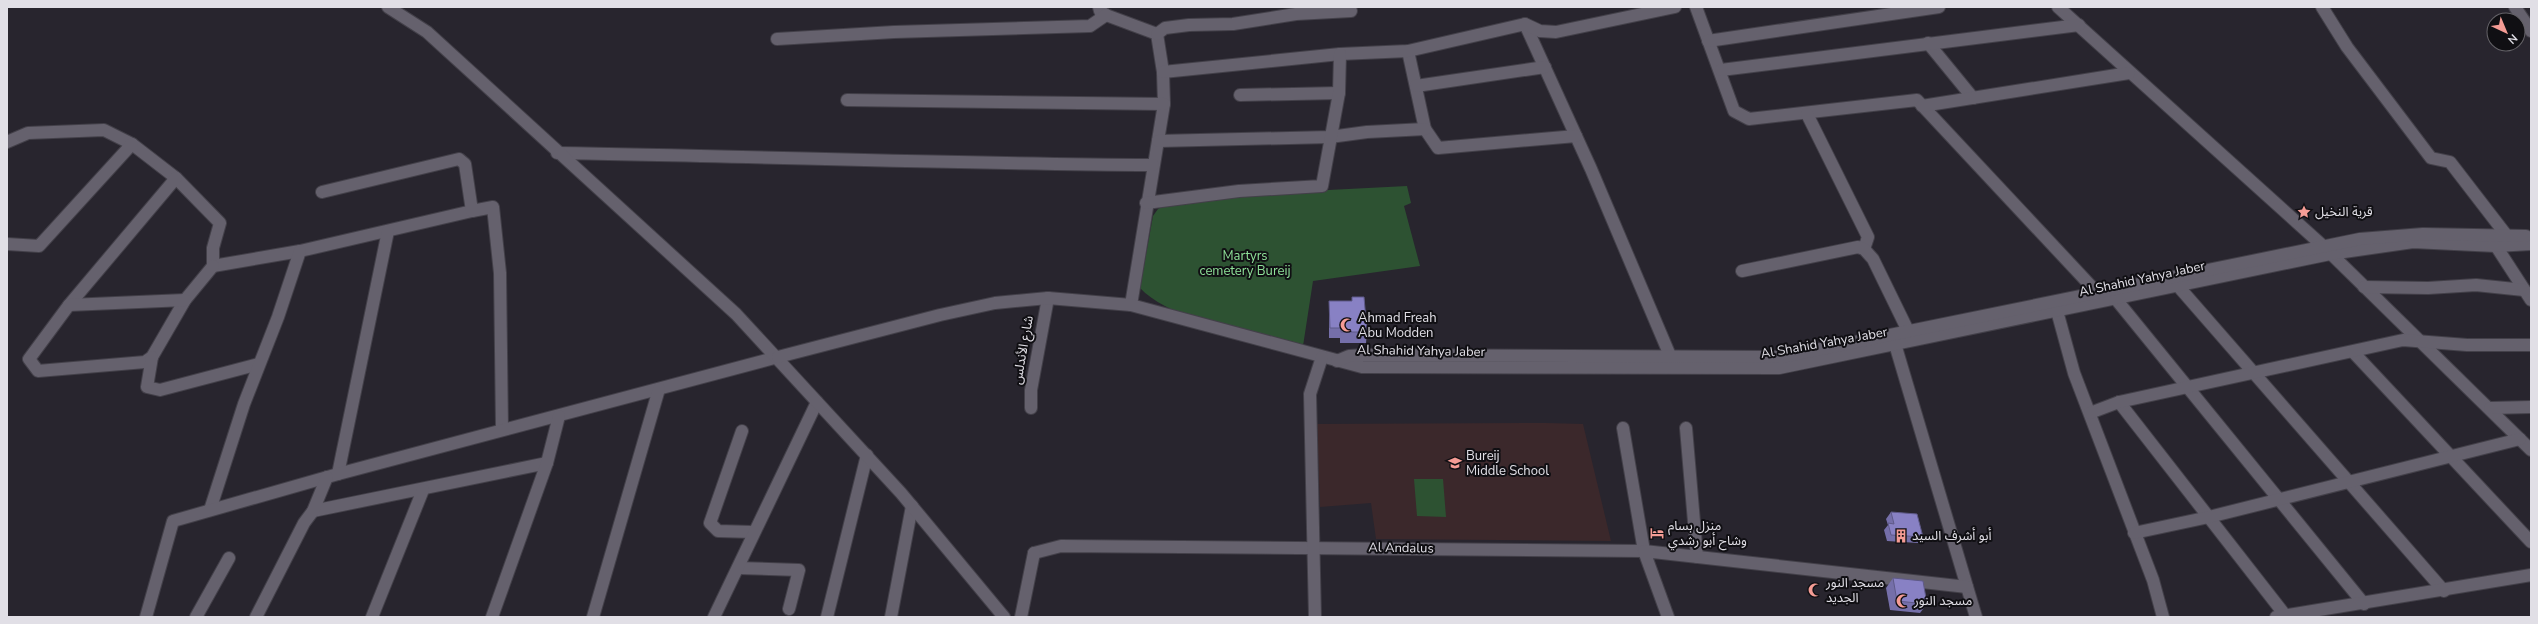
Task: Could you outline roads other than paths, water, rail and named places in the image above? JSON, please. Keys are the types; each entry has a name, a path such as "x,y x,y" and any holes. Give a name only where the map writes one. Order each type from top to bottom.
{"street":[{"path":"388,7 427,32 506,102 557,153 736,314 778,357 867,455 912,506 1004,617"},
{"path":"1099,7 1100,11 1106,15 1157,34"},
{"path":"1163,72 1340,54 1408,51 1525,24 1540,31 1556,32 1675,7"},
{"path":"1696,7 1708,41 1721,70 1734,111 1749,119 1807,114 1917,100 2106,297 2190,388 2364,604"},
{"path":"1708,41 1939,7"},
{"path":"2058,7 2326,250 2490,408 2531,450"},
{"path":"2322,7 2347,47 2431,158 2450,162 2507,236 2496,246 2531,300"},
{"path":"2515,7 2531,31"},
{"path":"1157,34 1164,28 1189,25 1233,24 1296,14 1351,11"},
{"path":"777,39 894,32 1070,28 1090,26 1106,15"},
{"path":"1525,24 1576,136 1673,363"},
{"path":"1721,70 2079,25"},
{"path":"1131,305 1146,203 1164,104 1163,72 1157,34"},
{"path":"1928,43 1973,98"},
{"path":"1408,51 1425,129 1438,148 1576,136"},
{"path":"1146,203 1239,191 1322,186 1339,93 1340,54"},
{"path":"1416,86 1545,67"},
{"path":"1922,106 2130,73"},
{"path":"1240,95 1339,93"},
{"path":"848,100 1164,104"},
{"path":"1807,114 1868,237 1864,249"},
{"path":"1158,141 1330,137 1368,132 1425,129"},
{"path":"7,142 28,133 104,130 132,144 176,178 220,223 213,248 213,266 185,300 152,357 147,387 160,390 259,364"},
{"path":"7,244 39,246 132,144"},
{"path":"557,153 768,156 980,164 1153,165"},
{"path":"322,192 459,159 465,164 472,212"},
{"path":"152,357 145,362 136,364 38,371 29,359 69,305 176,178"},
{"path":"213,266 300,250 493,207 500,273 502,430"},
{"path":"256,617 304,523 313,511 333,476 388,231"},
{"name":"Al Shahid Yahya Jaber","path":"146,617 173,521 502,430 778,357 940,315 995,304 1048,298 1131,305 1362,367 1673,363 1782,357 2057,311 2106,297 2178,286 2326,250 2360,239 2423,234 2531,236"},
{"name":"Al Shahid Yahya Jaber","path":"1673,363 1779,368 1895,344 1910,335 2106,297 2326,250 2412,242 2496,246 2531,244"},
{"path":"1742,272 1858,247 1864,249 1873,259 1910,335"},
{"path":"210,510 259,364 300,250"},
{"path":"2364,287 2428,288 2476,285 2524,290"},
{"path":"2178,286 2444,591"},
{"name":"شارع الأندلس","path":"1031,408 1031,390 1048,298"},
{"path":"69,305 185,300"},
{"path":"2057,311 2074,373 2153,580 2163,617"},
{"path":"2090,412 2120,402 2354,353 2403,340 2420,340 2467,345 2531,345"},
{"path":"1895,344 1976,617"},
{"path":"2354,353 2531,542"},
{"path":"1315,617 1310,394 1322,357"},
{"path":"593,617 659,389"},
{"path":"714,617 738,568 753,532 818,402"},
{"path":"2120,402 2209,517 2281,616 2444,591 2531,575"},
{"path":"2490,408 2531,407"},
{"path":"492,617 547,463 559,416"},
{"path":"1623,428 1644,551 1668,617"},
{"path":"1686,428 1697,557"},
{"path":"742,431 710,524 718,531 753,532"},
{"path":"2134,533 2209,517 2520,439"},
{"path":"827,617 867,455"},
{"path":"313,511 424,490 547,463"},
{"path":"372,617 424,490"},
{"path":"891,617 912,506"},
{"name":"Al Andalus","path":"1021,617 1034,553 1061,546 1644,551 1967,587"},
{"path":"196,617 229,558"},
{"path":"738,568 799,570 789,609"}],"place":[{"name":"قرية النخيل","path":"2304,212"},
{"name":"Ahmad Freah Abu Modden","path":"1347,325"},
{"name":"Bureij Middle School","path":"1455,463"},
{"name":"منزل بسام وشاح أبو رشدي","path":"1657,533"},
{"name":"أبو أشرف السيد","path":"1901,536"},
{"name":"مسجد النور الجديد","path":"1815,590"},
{"name":"مسجد النور","path":"1903,601"}],"park label":[{"name":"Martyrs cemetery Bureij","path":"1245,264"}]}
